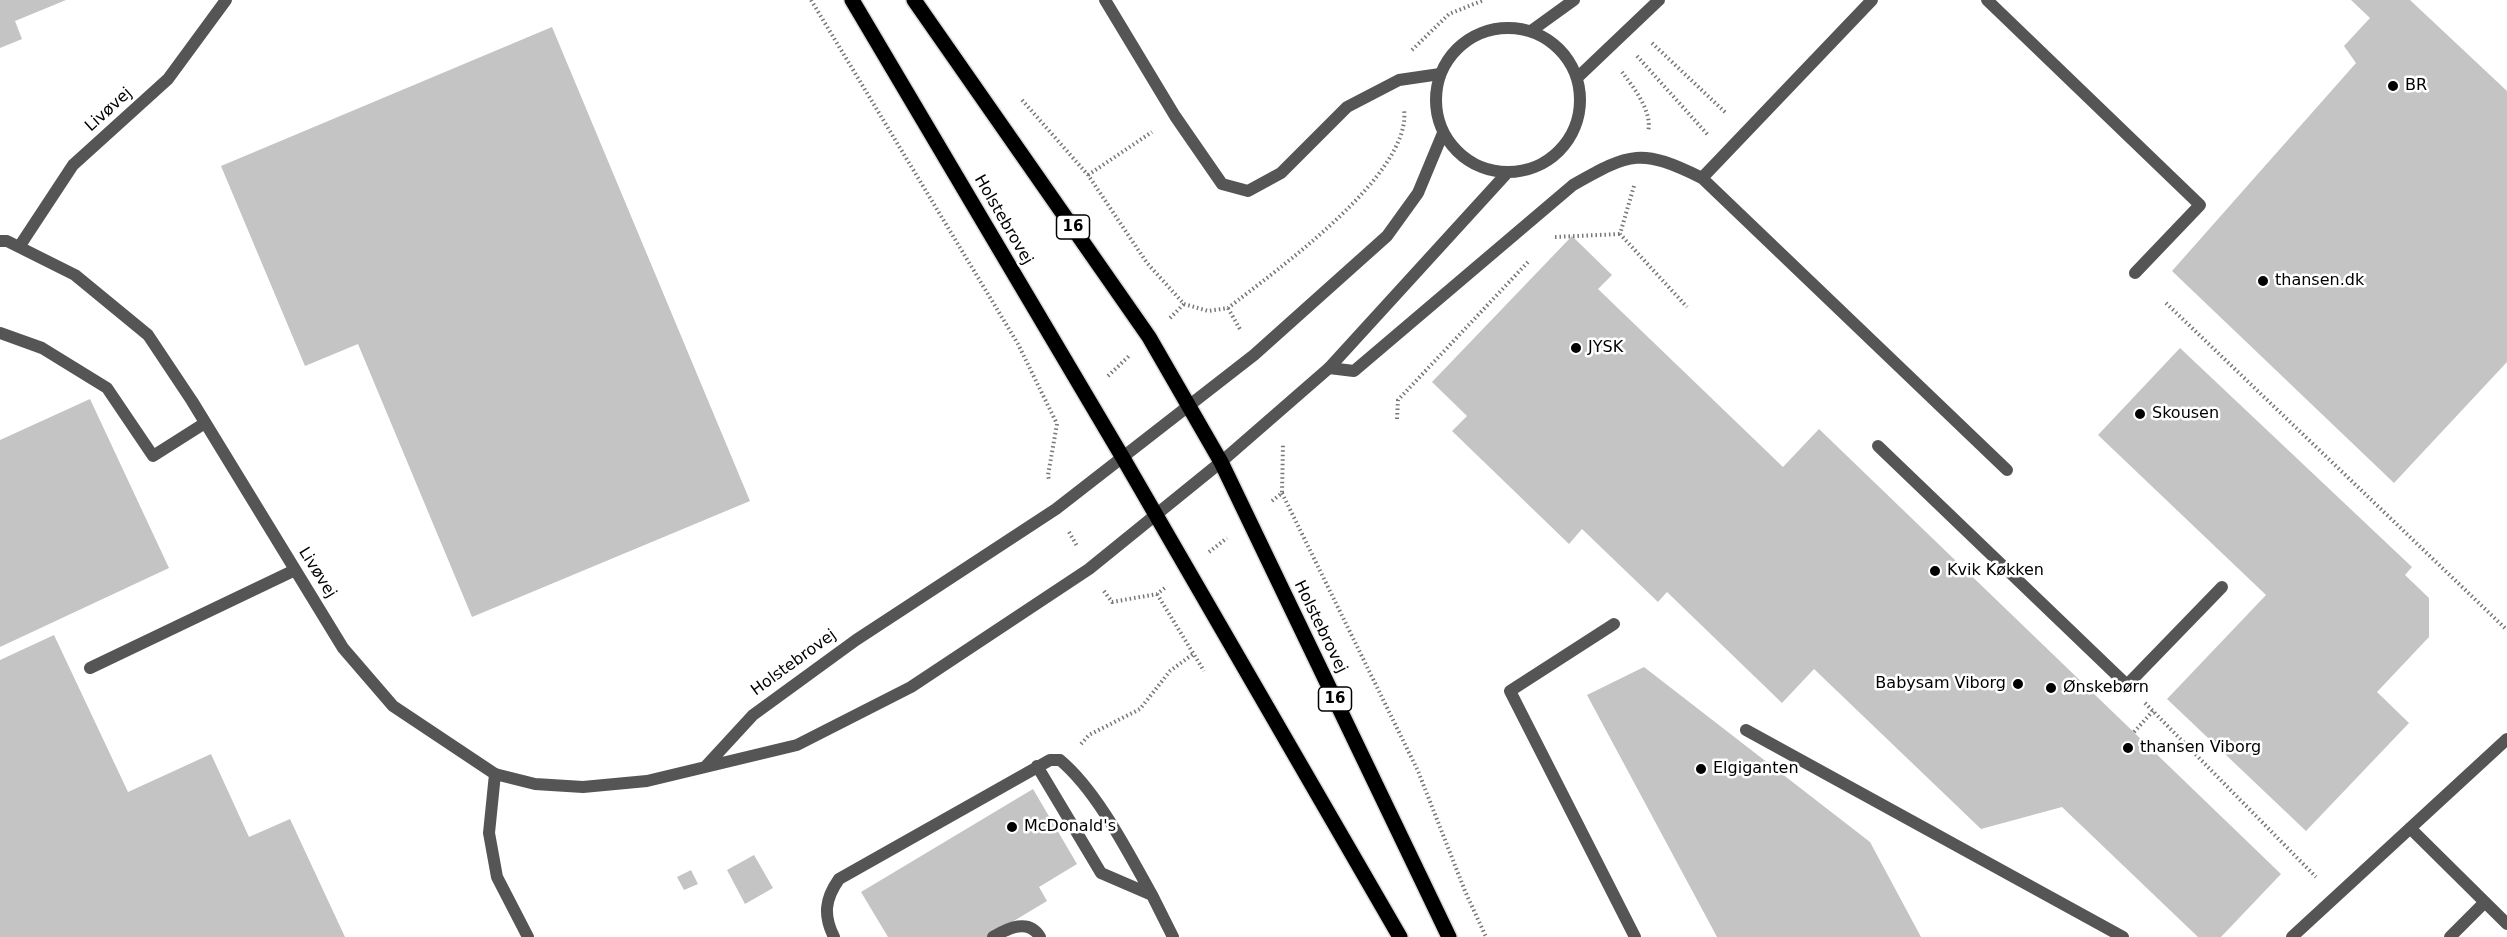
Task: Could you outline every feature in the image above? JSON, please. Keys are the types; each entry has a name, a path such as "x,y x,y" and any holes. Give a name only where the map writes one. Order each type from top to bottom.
{"main road":[{"name":"Holstebrovej","path":"852,0 1123,458 1400,937"},
{"name":"Holstebrovej","path":"914,0 1149,337 1221,462 1449,937"}],"street":[{"name":"Livøvej","path":"19,247 73,165 168,79 226,0"},
{"path":"1105,0 1175,116 1222,184 1248,191 1281,173 1347,108 1399,80 1440,75"},
{"path":"1531,31 1574,0"},
{"path":"1577,78 1659,0"},
{"path":"1702,178 1872,0"},
{"path":"1987,0 2200,205 2135,273"},
{"path":"1509,27 1531,31 1551,42 1567,58 1577,78 1580,101 1577,123 1566,144 1550,159 1530,170 1507,173 1487,170 1469,162 1454,149 1443,133 1437,114 1435,94 1440,75 1450,55 1467,40 1487,30 1509,27"},
{"name":"Holstebrovej","path":"706,766 762,708 856,640 1056,509 1254,355 1387,236 1418,193 1443,133"},
{"path":"1329,368 1354,371 1573,185 1611,163 1643,156 1670,162 1702,178 2007,470"},
{"path":"528,937 497,877 489,833 495,774 535,784 583,787 647,781 796,745 911,687 1089,569 1221,462 1329,368 1507,173"},
{"name":"Livøvej","path":"0,241 7,241 75,275 148,335 205,423 343,648 393,706 495,774"},
{"path":"0,333 42,348 107,388 153,456 205,423"},
{"path":"1878,446 2127,686 2222,587"},
{"path":"90,668 295,570"},
{"path":"1614,624 1510,692 1635,937"},
{"path":"1746,730 2123,937"},
{"path":"2292,937 2507,739"},
{"path":"834,937 826,913 826,903 839,879 1050,760 1060,760 1077,773 1126,848 1173,937"},
{"path":"1037,766 1101,873 1152,895"},
{"path":"2410,828 2507,924"},
{"path":"2450,937 2485,902"},
{"path":"993,937 1008,928 1023,925 1037,932 1040,937"}],"path":[{"path":"811,0 1018,344 1057,424 1048,475 1056,509 1089,569"},
{"path":"1017,94 1088,175 1147,263 1184,304 1208,311 1228,308 1351,208 1391,158 1405,119 1399,80 1401,62 1449,15 1484,0"},
{"path":"1632,24 1746,132"},
{"path":"1619,36 1725,154"},
{"path":"1088,175 1175,116"},
{"path":"1553,237 1620,234"},
{"path":"1397,419 1398,400 1536,254"},
{"path":"2166,303 2507,630"},
{"path":"1057,424 1184,304"},
{"path":"1282,493 1418,771 1486,937"},
{"path":"1157,594 1204,671"},
{"path":"1064,763 1089,735 1140,709 1170,671 1193,654"},
{"path":"2127,686 2335,896"},
{"path":"2134,732 2152,711"}],"building":[{"path":"0,0 66,0 15,21 22,39 0,48"},
{"path":"2351,0 2410,0 2507,91 2507,362 2394,483 2172,271 2356,63 2344,46 2370,18"},
{"path":"552,27 750,501 472,617 358,344 305,366 221,166"},
{"path":"1572,236 1612,275 1598,289 1783,467 1819,429 2281,874 2221,937 2198,937 2062,807 1981,829 1814,669 1782,703 1667,592 1658,602 1582,529 1569,544 1452,431 1467,416 1432,382"},
{"path":"2180,348 2412,567 2405,575 2429,598 2429,637 2377,692 2409,723 2306,831 2167,699 2266,595 2098,435"},
{"path":"90,399 169,568 0,647 0,440"},
{"path":"54,635 128,792 211,754 249,837 290,819 345,937 0,937 0,660"},
{"name":"Elgiganten","path":"1644,667 1870,842 1921,937 1717,937 1587,695"},
{"name":"McDonald's","path":"1033,789 1077,864 1039,887 1047,901 987,937 888,937 861,892"},
{"path":"754,855 773,888 745,904 727,870"},
{"path":"691,870 698,884 684,890 677,877"}],"place":[{"name":"BR","path":"2393,86"},
{"name":"thansen.dk","path":"2263,281"},
{"name":"JYSK","path":"1576,348"},
{"name":"Skousen","path":"2140,414"},
{"name":"Kvik Køkken","path":"1935,571"},
{"name":"Babysam Viborg","path":"2018,684"},
{"name":"Ønskebørn","path":"2051,688"},
{"name":"thansen Viborg","path":"2128,748"},
{"name":"Elgiganten","path":"1701,769"},
{"name":"McDonald's","path":"1012,827"}]}
